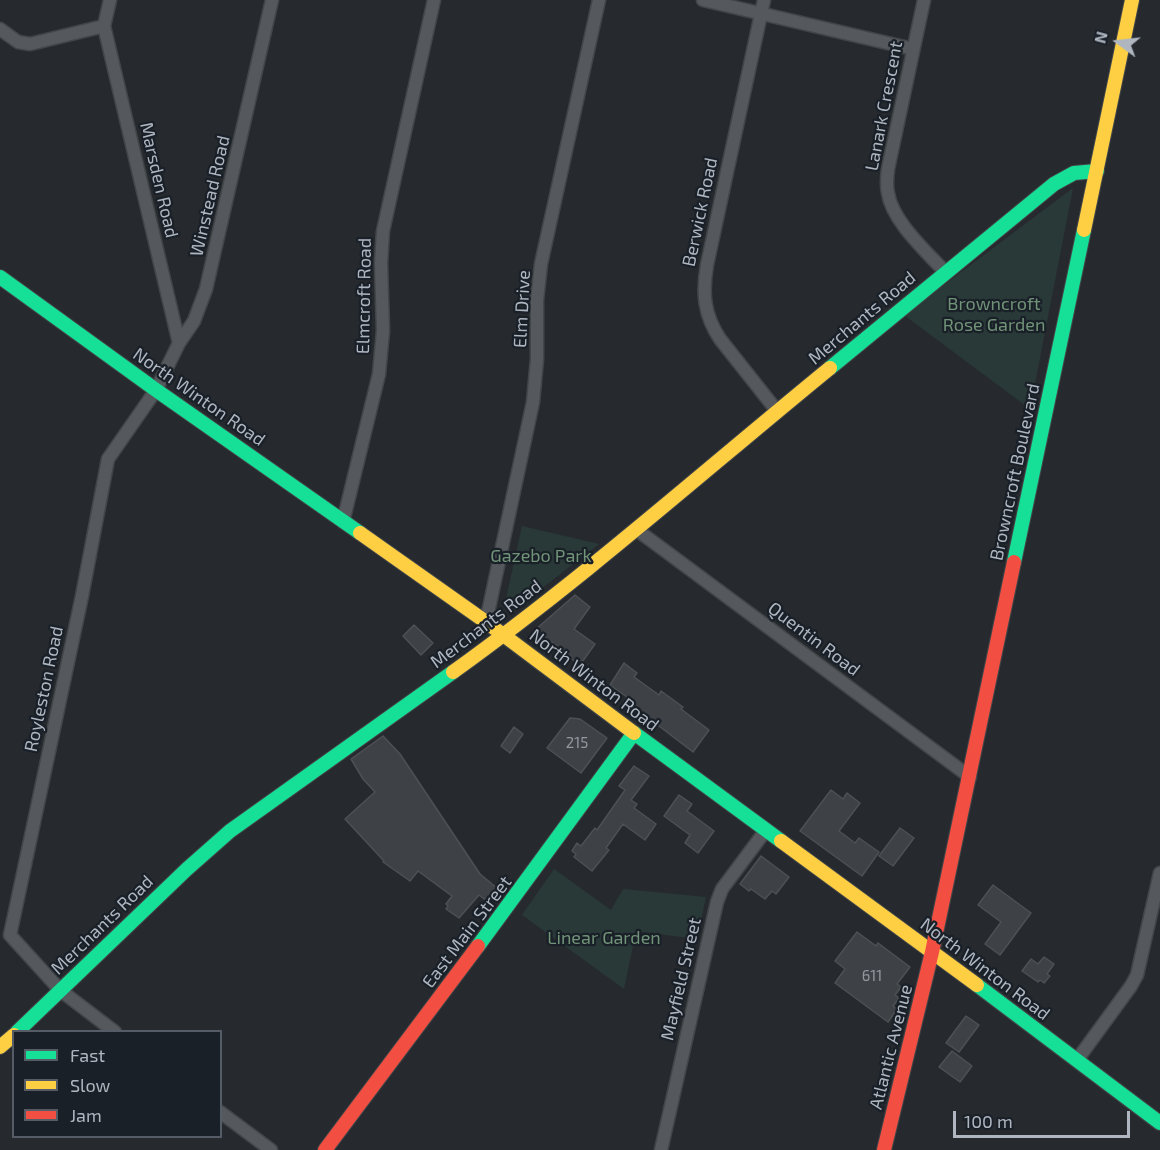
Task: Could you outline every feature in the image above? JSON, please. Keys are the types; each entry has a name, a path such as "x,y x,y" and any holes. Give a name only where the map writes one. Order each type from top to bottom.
{"main road":[{"name":"Browncroft Boulevard","path":"932,952 1132,0"},
{"name":"Merchants Road","path":"18,1030 230,831 504,635 637,530 777,411 1060,179 1079,171 1096,171"},
{"name":"North Winton Road","path":"0,277 504,635 1160,1123"},
{"name":"East Main Street","path":"326,1150 528,881 634,733"},
{"name":"Atlantic Avenue","path":"884,1150 932,952"},
{"name":"Merchants Road","path":"0,1047 12,1036"}],"street":[{"path":"0,29 18,42 30,44 104,26 110,0"},
{"name":"Winstead Road","path":"156,390 179,343 194,321 211,272 272,0"},
{"name":"Elmcroft Road","path":"343,522 379,374 383,331 381,263 383,231 434,0"},
{"name":"Elm Drive","path":"486,622 533,402 537,359 537,300 541,264 599,0"},
{"path":"703,0 762,6 914,49"},
{"name":"Lanark Crescent","path":"924,0 888,169 887,191 901,221 945,272"},
{"name":"Berwick Road","path":"762,6 707,265 704,292 707,316 716,333 777,411"},
{"name":"Marsden Road","path":"104,26 179,343"},
{"name":"Royleston Road","path":"60,990 10,935 82,596 108,459 156,390"},
{"name":"Quentin Road","path":"637,530 970,777"},
{"name":"Mayfield Street","path":"661,1150 717,902 722,889 766,830"},
{"path":"1077,1060 1137,975 1160,873"},
{"path":"60,990 112,1030"},
{"path":"222,1113 271,1150"}],"green space":[{"name":"Browncroft Rose Garden","path":"1073,188 1030,409 904,315"},
{"name":"Gazebo Park","path":"522,526 599,544 510,613 504,608"},
{"name":"Linear Garden","path":"554,869 611,910 623,889 706,897 697,939 636,931 624,989 522,915"}],"building":[{"path":"575,595 590,607 574,629 595,644 580,665 535,630"},
{"path":"414,625 433,643 421,655 403,636"},
{"path":"624,663 637,673 634,677 659,695 661,691 709,730 693,752 659,726 623,703 627,697 610,685"},
{"path":"570,718 580,719 607,738 581,773 547,748"},
{"path":"514,727 523,734 510,753 501,746"},
{"path":"383,736 400,754 480,874 498,889 487,901 479,895 459,918 446,909 448,906 446,904 452,896 418,871 410,881 383,862 345,819 375,792 363,779 351,759"},
{"path":"634,766 649,776 631,800 637,804 634,808 656,824 645,840 623,824 606,848 609,850 592,871 574,857 576,854 572,851 577,843 581,846 595,828 597,830 625,790 619,786"},
{"path":"831,790 843,799 847,793 860,803 839,831 855,843 859,838 879,852 862,876 800,831"},
{"path":"679,795 692,804 687,811 714,831 698,853 685,843 690,835 664,816"},
{"path":"900,828 914,838 893,866 879,856"},
{"path":"761,856 789,877 776,894 772,891 765,899 740,884"},
{"path":"993,885 1031,913 1000,955 985,944 1001,922 978,905"},
{"path":"857,932 876,946 878,943 910,967 897,984 901,987 895,995 899,998 893,1006 897,1009 888,1022 835,983 845,969 835,961"},
{"path":"1044,957 1054,964 1047,974 1050,976 1044,983 1040,980 1038,982 1022,971 1031,959 1038,964"},
{"path":"966,1016 979,1025 959,1052 946,1043"},
{"path":"952,1051 972,1066 960,1082 939,1067"}],"traffic: fast":[{"path":"830,368 1054,184 1074,173 1097,171"},
{"path":"1014,562 1084,230"},
{"path":"0,277 360,533"},
{"path":"19,1030 187,869 230,831 453,672"},
{"path":"478,946 634,733 781,841"},
{"path":"977,985 1160,1123"}],"traffic: slow":[{"path":"1084,230 1132,0"},
{"path":"453,672 550,599 830,368"},
{"path":"360,533 486,622 634,733"},
{"path":"781,841 977,985"},
{"path":"0,1047 12,1037"}],"traffic: jam":[{"path":"932,952 1014,562"},
{"path":"325,1150 478,946"},
{"path":"884,1150 932,952"}]}
